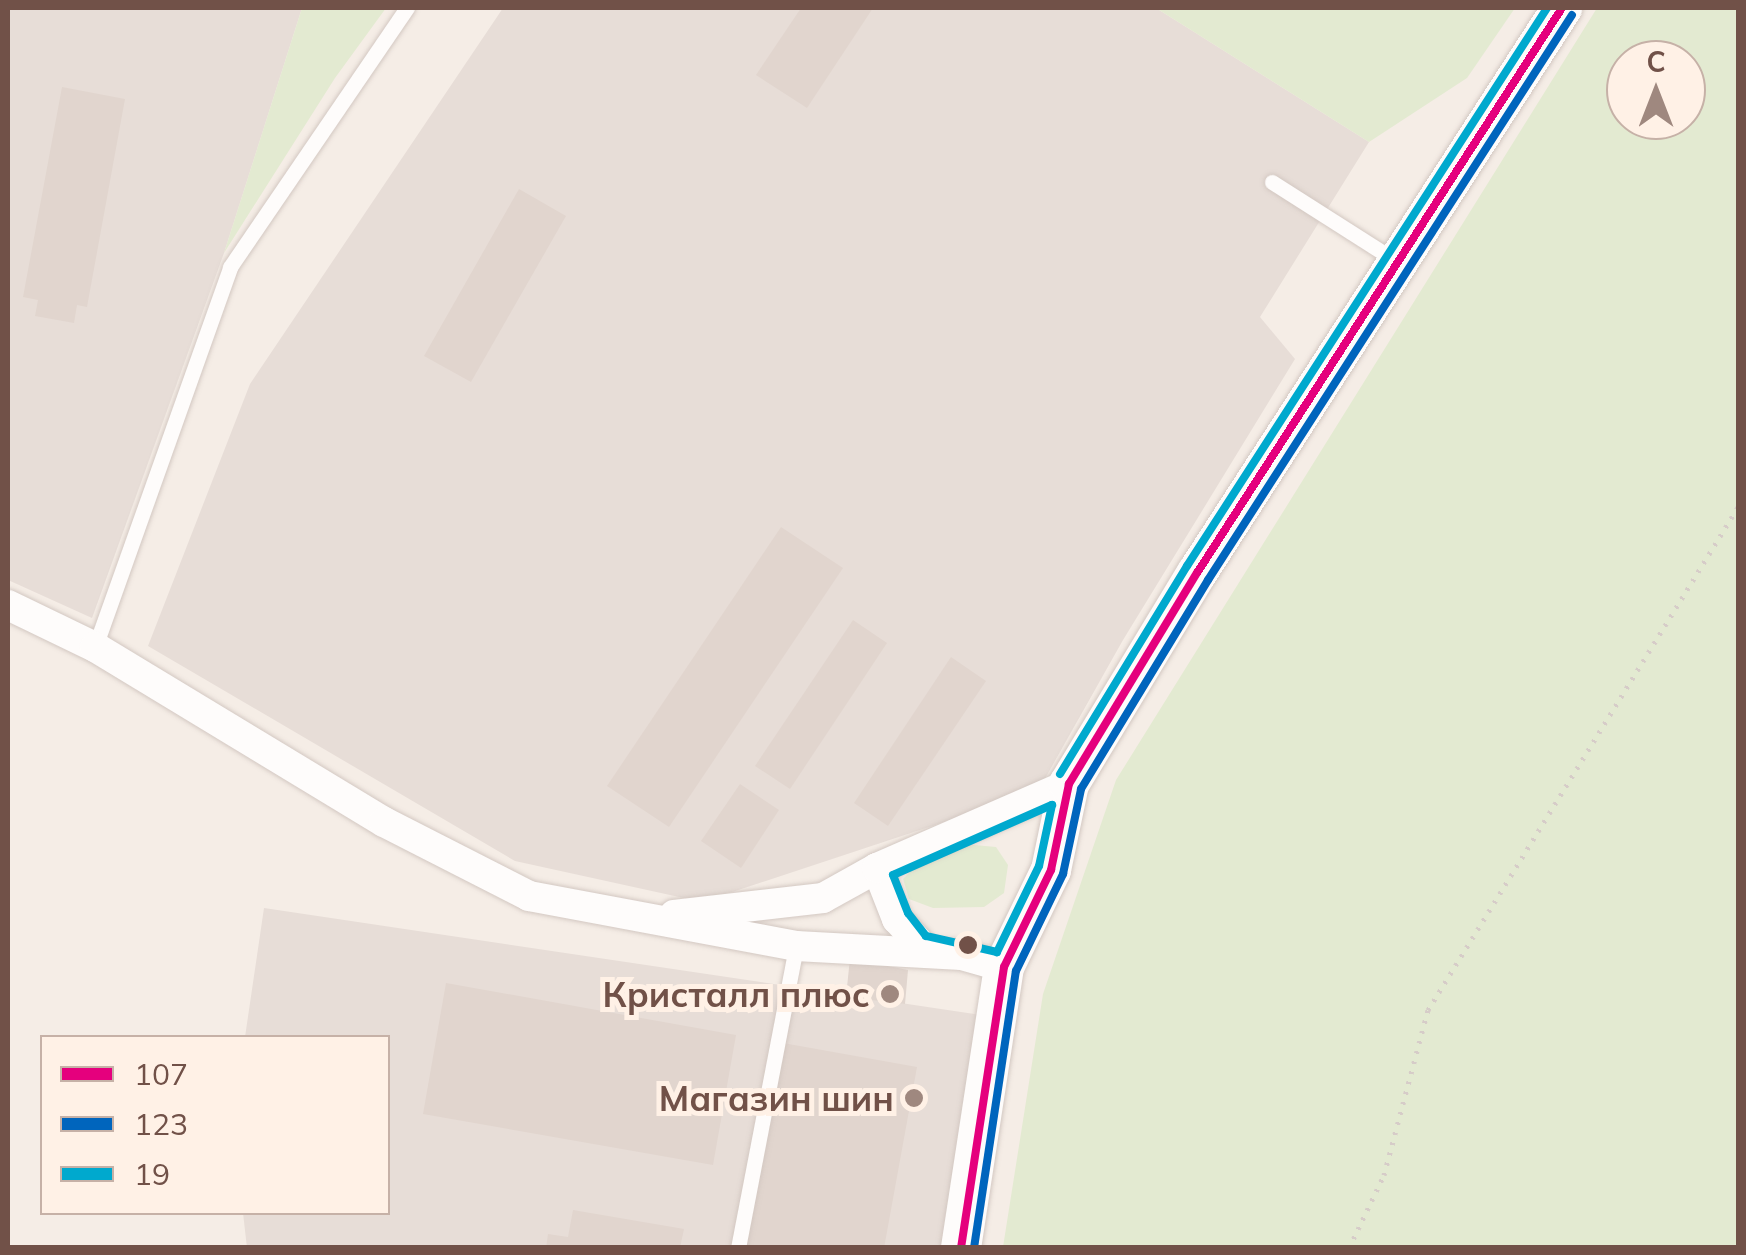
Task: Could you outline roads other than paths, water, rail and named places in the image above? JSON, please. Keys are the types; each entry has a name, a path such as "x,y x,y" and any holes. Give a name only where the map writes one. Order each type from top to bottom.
{"main road":[{"path":"961,1248 1004,966 1051,870 1069,784 1197,572 1562,8"}],"street":[{"path":"8,605 95,647 278,762 529,896 796,946 962,955 1004,966"},
{"path":"641,919 822,898 877,868 1069,784"},
{"path":"877,868 897,918 928,953"}],"lane":[{"path":"95,647 230,267 407,8"},
{"path":"1272,182 1399,263"},
{"path":"738,1248 796,946"}],"place":[{"name":"Кристалл плюс","path":"890,994"},
{"name":"Магазин шин","path":"914,1098"}]}
